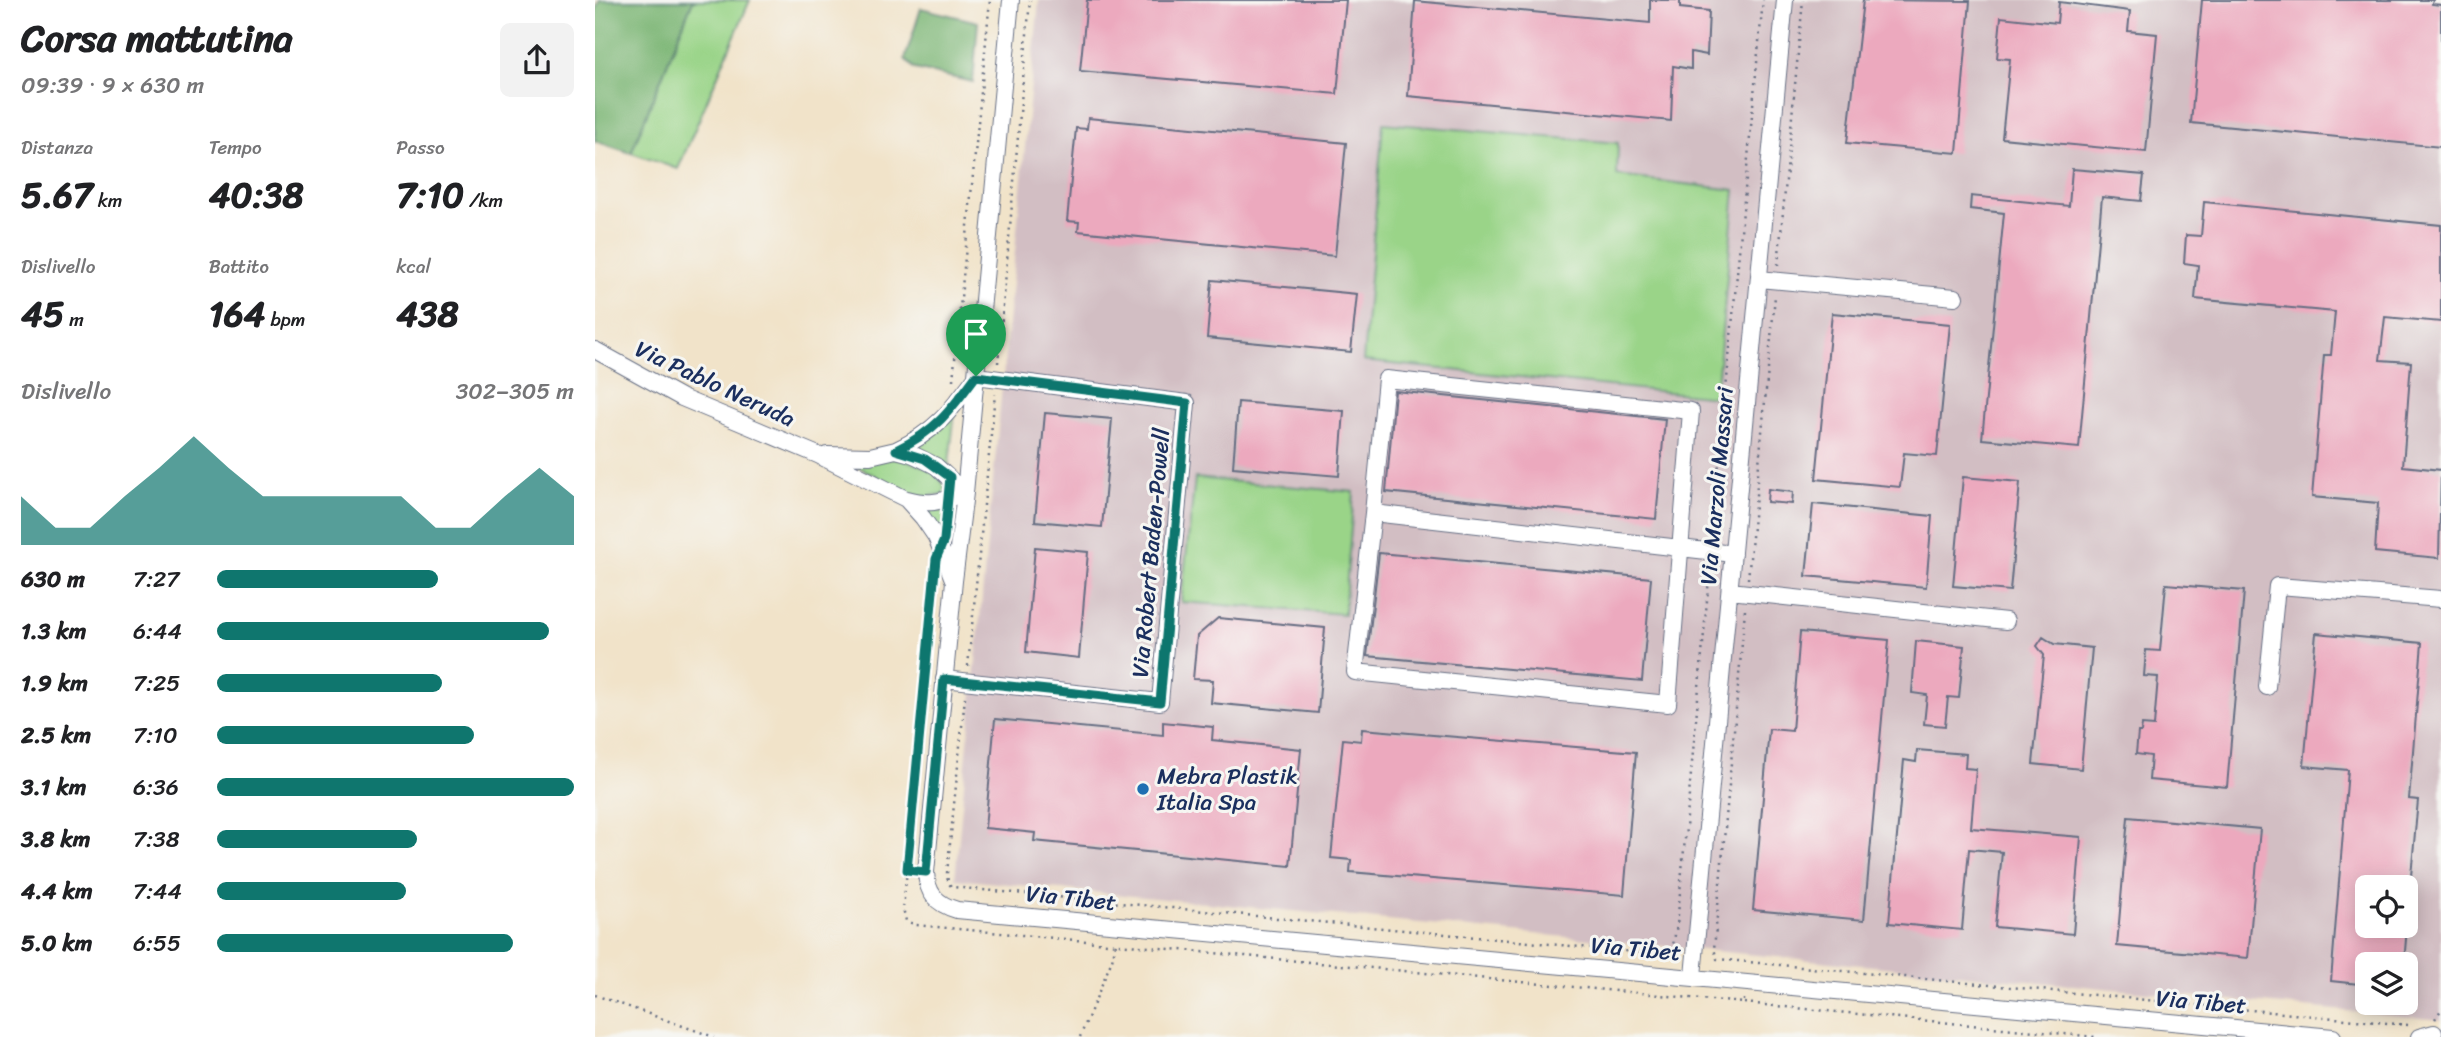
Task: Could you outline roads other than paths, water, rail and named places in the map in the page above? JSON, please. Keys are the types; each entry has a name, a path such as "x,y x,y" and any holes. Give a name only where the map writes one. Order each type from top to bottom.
{"street":[{"path":"944,679 965,493 1011,0"},
{"name":"Via Marzoli Massari","path":"1693,976 1785,0"},
{"path":"1759,279 1955,298"},
{"name":"Via Pablo Neruda","path":"595,350 681,398 818,455 906,499"},
{"path":"818,455 870,456 896,450 926,435 976,376"},
{"name":"Via Robert Baden-Powell","path":"944,679 1160,702 1187,403 976,376"},
{"path":"1386,379 1691,411 1668,705 1355,672 1373,513 1386,379"},
{"path":"896,450 912,454 936,466 965,493"},
{"path":"906,499 924,504 935,503 965,493"},
{"path":"906,499 936,537 954,581"},
{"path":"1373,513 1733,554"},
{"path":"2267,687 2277,586 2441,599"},
{"path":"1730,591 2006,621"},
{"name":"Via Tibet","path":"944,679 926,872 928,889 937,901 957,910 2333,1037"}],"place":[{"name":"Mebra Plastik Italia Spa","path":"1143,789"}]}
